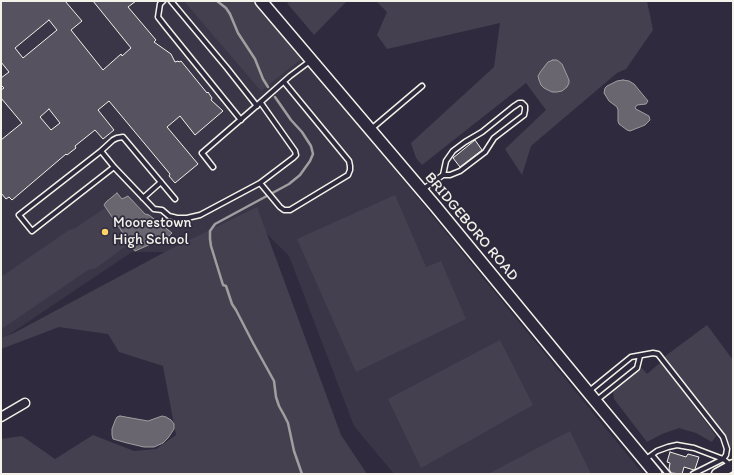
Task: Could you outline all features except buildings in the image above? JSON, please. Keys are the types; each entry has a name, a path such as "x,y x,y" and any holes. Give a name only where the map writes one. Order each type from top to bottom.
{"main road":[{"name":"BRIDGEBORO ROAD","path":"261,1 422,191 595,401 649,457 656,474"}],"street":[{"path":"1,417 25,403"},
{"path":"717,474 731,466"}],"lane":[{"path":"162,1 160,4 158,17 241,120"},
{"path":"100,150 154,209 162,210 169,216 177,218 187,218 200,215 260,183 296,155 295,151 259,104 171,1"},
{"path":"213,167 202,153 311,60"},
{"path":"260,183 280,207 284,210 290,210 348,175 350,170 349,161 284,82"},
{"path":"370,130 422,86"},
{"path":"422,191 443,175 450,175 460,171 485,152 494,138 524,116 526,110 525,106 522,103 519,103 512,107 482,132 453,151 446,160 443,175"},
{"path":"114,167 32,231 19,215 113,140 123,137 175,199"},
{"path":"143,198 161,182"},
{"path":"588,392 631,357 653,353 658,354 723,437 727,449 726,455 723,459 692,474"},
{"path":"595,401 637,368 640,356"},
{"path":"668,474 649,457 657,451 677,445 694,448 723,459 731,466"}],"shaded area":[{"name":"Moorestown High School","path":"1,1 257,1 643,474 394,474 354,426 289,256 246,213 171,252 132,252 1,340"},
{"path":"184,1 253,1 301,59 261,91"},
{"path":"292,1 347,1 314,35 287,3"},
{"path":"376,1 647,1 653,30 626,69 617,73 531,146 522,175 505,149 546,110 526,83 422,165 416,158 411,143 494,67 500,23 387,49 377,35 387,12"},
{"path":"557,60 562,64 569,80 567,87 562,91 552,92 544,88 539,80 538,76 541,71 548,62"},
{"path":"623,80 634,84 648,101 646,104 637,105 635,108 649,116 650,120 645,125 630,131 619,124 617,107 609,101 604,93 607,86"},
{"path":"117,193 122,199 128,196 145,214 149,215 172,233 169,236 135,251 104,205"},
{"path":"395,195 426,267 441,261 466,319 356,372 297,239"},
{"path":"257,207 341,435 367,474 1,474 1,439 22,436 55,459 93,435 134,451 156,449 176,435 163,366 119,352 108,334 59,327 1,349 1,338 14,333 165,252"},
{"path":"105,208 130,243 96,268 88,270 3,328 1,326 1,277 69,230 74,229"},
{"path":"707,325 733,360 733,450 664,357"},
{"path":"500,340 533,405 421,468 388,399"},
{"path":"661,362 716,436 712,442 696,433 679,428 662,434 647,442 614,399 613,392 642,368 647,374"},
{"path":"120,416 148,421 162,416 171,420 174,424 174,429 163,443 154,447 144,447 127,443 113,439 112,429 117,417"},
{"path":"570,431 591,474 488,474"}],"waterway":[{"path":"217,1 226,8 230,14 238,33 255,59 268,87"},
{"path":"275,97 311,146 313,154 310,161 300,175 289,184 215,224 210,231 210,239 223,285 226,286 232,304 274,381 276,397 288,423 294,451 302,474"}],"place":[{"name":"Moorestown High School","path":"105,232"}]}
